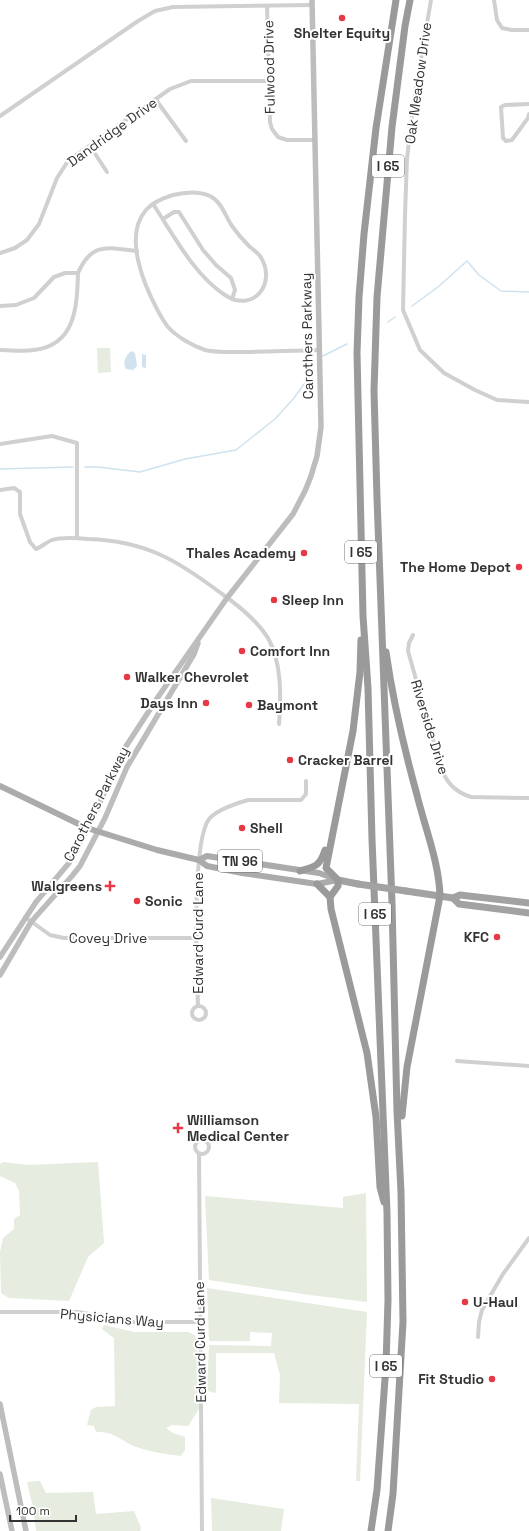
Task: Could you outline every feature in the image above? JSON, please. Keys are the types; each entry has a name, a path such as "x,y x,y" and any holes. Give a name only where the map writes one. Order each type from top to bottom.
{"highway":[{"name":"I 65","path":"371,1531 376,1490 386,1365 388,1300 387,1213 372,839 368,688 363,616 358,401 359,298 364,234 376,128 396,0"},
{"name":"I 65","path":"388,1531 393,1494 403,1322 401,1192 397,1111 392,903 374,392 377,297 392,127 405,26 410,0"},
{"path":"363,616 360,672 353,731 326,868 338,880 358,884 453,898 460,895 529,903"},
{"path":"381,621 393,697 416,794 440,878 440,896 407,1067 402,1110 403,1144 401,1192"},
{"path":"300,871 313,868 319,864 330,844"},
{"path":"330,897 338,886 338,880"},
{"path":"317,884 330,897 331,909 366,1053 376,1117 380,1187 387,1213"},
{"path":"453,898 459,904 529,913"}],"main road":[{"name":"Carothers Parkway","path":"0,957 25,917 69,863 88,828 122,754 182,662 227,598 294,514 306,491 316,456 320,427 312,3"},
{"name":"Carothers Parkway","path":"0,975 31,922 80,866 98,832 126,767 194,654 201,635"},
{"name":"TN 96","path":"0,786 88,828 157,850 199,860 208,856 319,874 338,880"},
{"path":"199,860 207,866 317,884 338,880"},
{"path":"0,1404 26,1531"},
{"path":"0,1474 12,1531"}],"street":[{"name":"Oak Meadow Drive","path":"431,0 414,104 408,159 404,231 403,310 420,350 444,373 497,400 529,402"},
{"path":"494,0 497,20 502,28 512,30 529,30"},
{"path":"0,116 138,21 155,11 173,7 267,6 312,3"},
{"name":"Fulwood Drive","path":"267,6 270,122 272,129 278,137 287,140 314,140"},
{"name":"Dandridge Drive","path":"0,253 15,248 27,240 39,224 57,178 68,161 170,89 191,81 269,81"},
{"path":"156,100 186,141"},
{"path":"529,104 505,105 500,107 503,138 506,141 512,140 528,118 529,114"},
{"path":"90,146 107,172"},
{"path":"153,204 193,264 214,286 232,299 241,302 251,300 259,294 265,286 265,266 259,256 246,244 231,226 221,206 211,197 196,192 178,193 164,197 153,204 145,210 138,225 136,239 142,277 150,296 168,326 181,338 206,350 232,352 319,350"},
{"path":"163,219 174,212 179,212 203,250 216,266 230,278 235,290 232,299"},
{"path":"0,350 34,350 47,347 58,341 70,327 77,306 78,273 83,262 94,251 106,248 137,251"},
{"path":"0,306 16,305 34,298 54,277 65,273 78,273"},
{"path":"0,444 52,436 77,443 77,538"},
{"path":"0,490 14,488 18,490 20,496 20,514 30,542 36,549 52,540 77,538 114,541 136,545 158,553 185,567 251,617 269,640 278,670 281,691 279,724"},
{"name":"Riverside Drive","path":"412,634 408,651 444,776 456,790 471,797 529,798"},
{"name":"Edward Curd Lane","path":"198,1006 196,938 199,860 203,832 210,818 227,808 248,800 301,800 306,794 306,782"},
{"name":"Covey Drive","path":"25,917 50,935 64,938 196,938"},
{"path":"457,1062 529,1066"},
{"name":"Edward Curd Lane","path":"199,1154 202,1531"},
{"path":"478,1337 479,1322 483,1309 503,1274 529,1238"},
{"name":"Physicians Way","path":"0,1312 78,1312 132,1322 200,1322"}],"shaded area":[{"path":"97,348 110,348 111,372 98,373"},
{"path":"3,1162 27,1165 98,1162 104,1243 88,1257 69,1301 9,1298 1,1293 0,1252 3,1238 14,1229 14,1219 20,1215 19,1191 15,1183 0,1176 0,1164"},
{"path":"366,1193 367,1302 209,1280 205,1196 343,1208 343,1197"},
{"path":"207,1288 367,1312 360,1481 356,1481 359,1404 279,1403 280,1375 274,1353 216,1353 216,1393 207,1391 209,1345 271,1346 272,1333 250,1332 250,1341 209,1341"},
{"path":"104,1325 134,1332 188,1332 195,1335 197,1342 199,1409 188,1426 172,1425 166,1428 173,1433 185,1437 185,1450 181,1456 140,1448 108,1433 96,1432 94,1426 87,1425 91,1410 96,1407 115,1406 114,1338 102,1329"},
{"path":"40,1481 46,1493 93,1492 96,1514 134,1511 141,1528 140,1531 36,1531 33,1507 27,1482"},
{"path":"211,1498 284,1509 281,1531 212,1531"}],"water":[{"path":"132,351 135,353 137,366 133,370 126,369 124,364 126,356"},
{"path":"142,354 146,355 146,368 142,367"}],"waterway":[{"path":"412,306 438,287 467,261 479,275 501,291 529,292"},
{"path":"388,322 395,317"},
{"path":"323,356 347,344"},
{"path":"85,467 140,472 185,459 236,450 275,419 294,398 307,380 307,364 310,363"},
{"path":"0,469 73,467"}],"place":[{"name":"Shelter Equity","path":"342,18"},
{"name":"Thales Academy","path":"304,553"},
{"name":"The Home Depot","path":"519,567"},
{"name":"Sleep Inn","path":"274,600"},
{"name":"Comfort Inn","path":"242,651"},
{"name":"Walker Chevrolet","path":"127,677"},
{"name":"Days Inn","path":"206,703"},
{"name":"Baymont","path":"249,705"},
{"name":"Cracker Barrel","path":"290,760"},
{"name":"Shell","path":"242,828"},
{"name":"Walgreens","path":"110,886"},
{"name":"Sonic","path":"137,901"},
{"name":"KFC","path":"497,937"},
{"name":"Williamson Medical Center","path":"178,1128"},
{"name":"U-Haul","path":"465,1302"},
{"name":"Fit Studio","path":"492,1379"}]}
